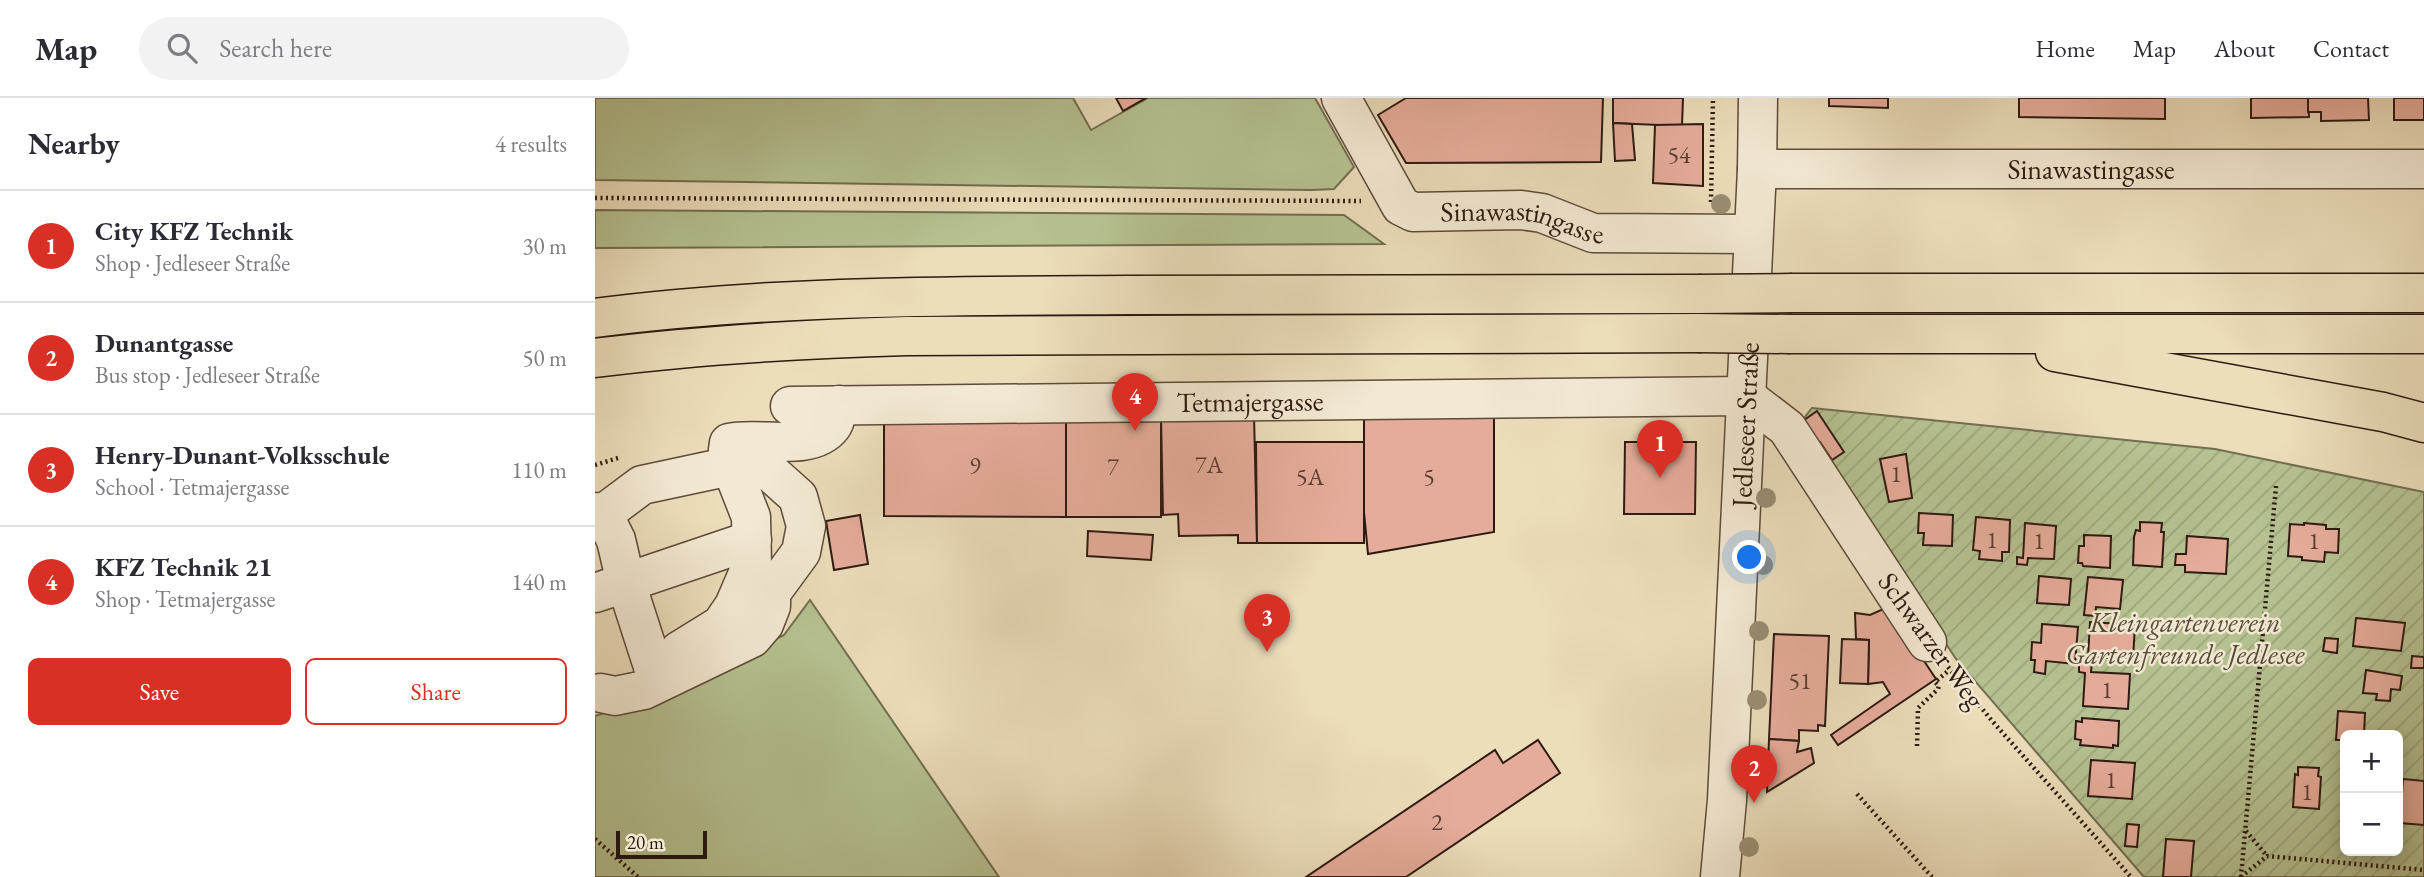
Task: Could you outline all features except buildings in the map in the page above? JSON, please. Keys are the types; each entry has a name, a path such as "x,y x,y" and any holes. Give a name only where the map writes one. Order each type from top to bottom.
{"highway":[{"path":"2334,293 2424,272"},
{"path":"595,293 654,310"},
{"path":"595,318 654,310 782,301 925,296 2424,293"},
{"path":"1959,334 2383,412 2424,423"},
{"path":"595,358 670,348 920,335 2424,334"},
{"path":"595,384 663,373 736,344"}],"street":[{"name":"Sinawastingasse","path":"1341,98 1377,194 1413,212 1521,210 1542,213 1593,233 1753,234"},
{"name":"Jedleseer Straße","path":"1720,877 1773,404 1753,234 1758,98"},
{"name":"Sinawastingasse","path":"1757,169 2424,169"},
{"name":"Tetmajergasse","path":"790,406 1773,404"},
{"name":"Schwarzer Weg","path":"1773,404 1939,656"},
{"path":"598,694 611,681 655,674 752,638 764,624 771,606 765,569 751,517 731,466 729,443 791,442 820,438 834,425 839,405"},
{"path":"611,588 765,569 801,552 806,526 798,497 770,472 747,466 731,466 642,485 599,513 616,540 611,588 655,674"},
{"path":"655,674 721,625 765,569"}],"path":[{"path":"1711,234 1713,98"},
{"path":"595,198 1377,194"},
{"path":"595,464 621,457"},
{"path":"2241,877 2276,486"},
{"path":"1917,746 1918,708 1938,689 1939,686 1935,682 1939,656"},
{"name":"Schwarzer Weg","path":"1939,656 1993,722 2131,877"},
{"path":"1857,794 1932,877"},
{"path":"2246,831 2267,856"},
{"path":"595,839 638,877"},
{"path":"2241,877 2267,856 2424,870"}],"green space":[{"path":"595,98 1073,98 1091,130 1148,98 1315,98 1354,167 1334,189 1312,190 595,180"},
{"path":"595,210 1344,215 1384,244 595,248"},
{"name":"Kleingartenverein Gartenfreunde Jedlesee","path":"1812,408 2215,449 2424,492 2424,877 2144,877 1956,659 1800,423"},
{"path":"810,600 999,877 595,877 595,716 678,690 784,635"}],"place":[{"name":"KFZ Technik 21","path":"1135,431"},
{"name":"City KFZ Technik","path":"1660,478"},
{"name":"Henry-Dunant-Volksschule","path":"1267,652"},
{"name":"Dunantgasse","path":"1754,803"}]}
